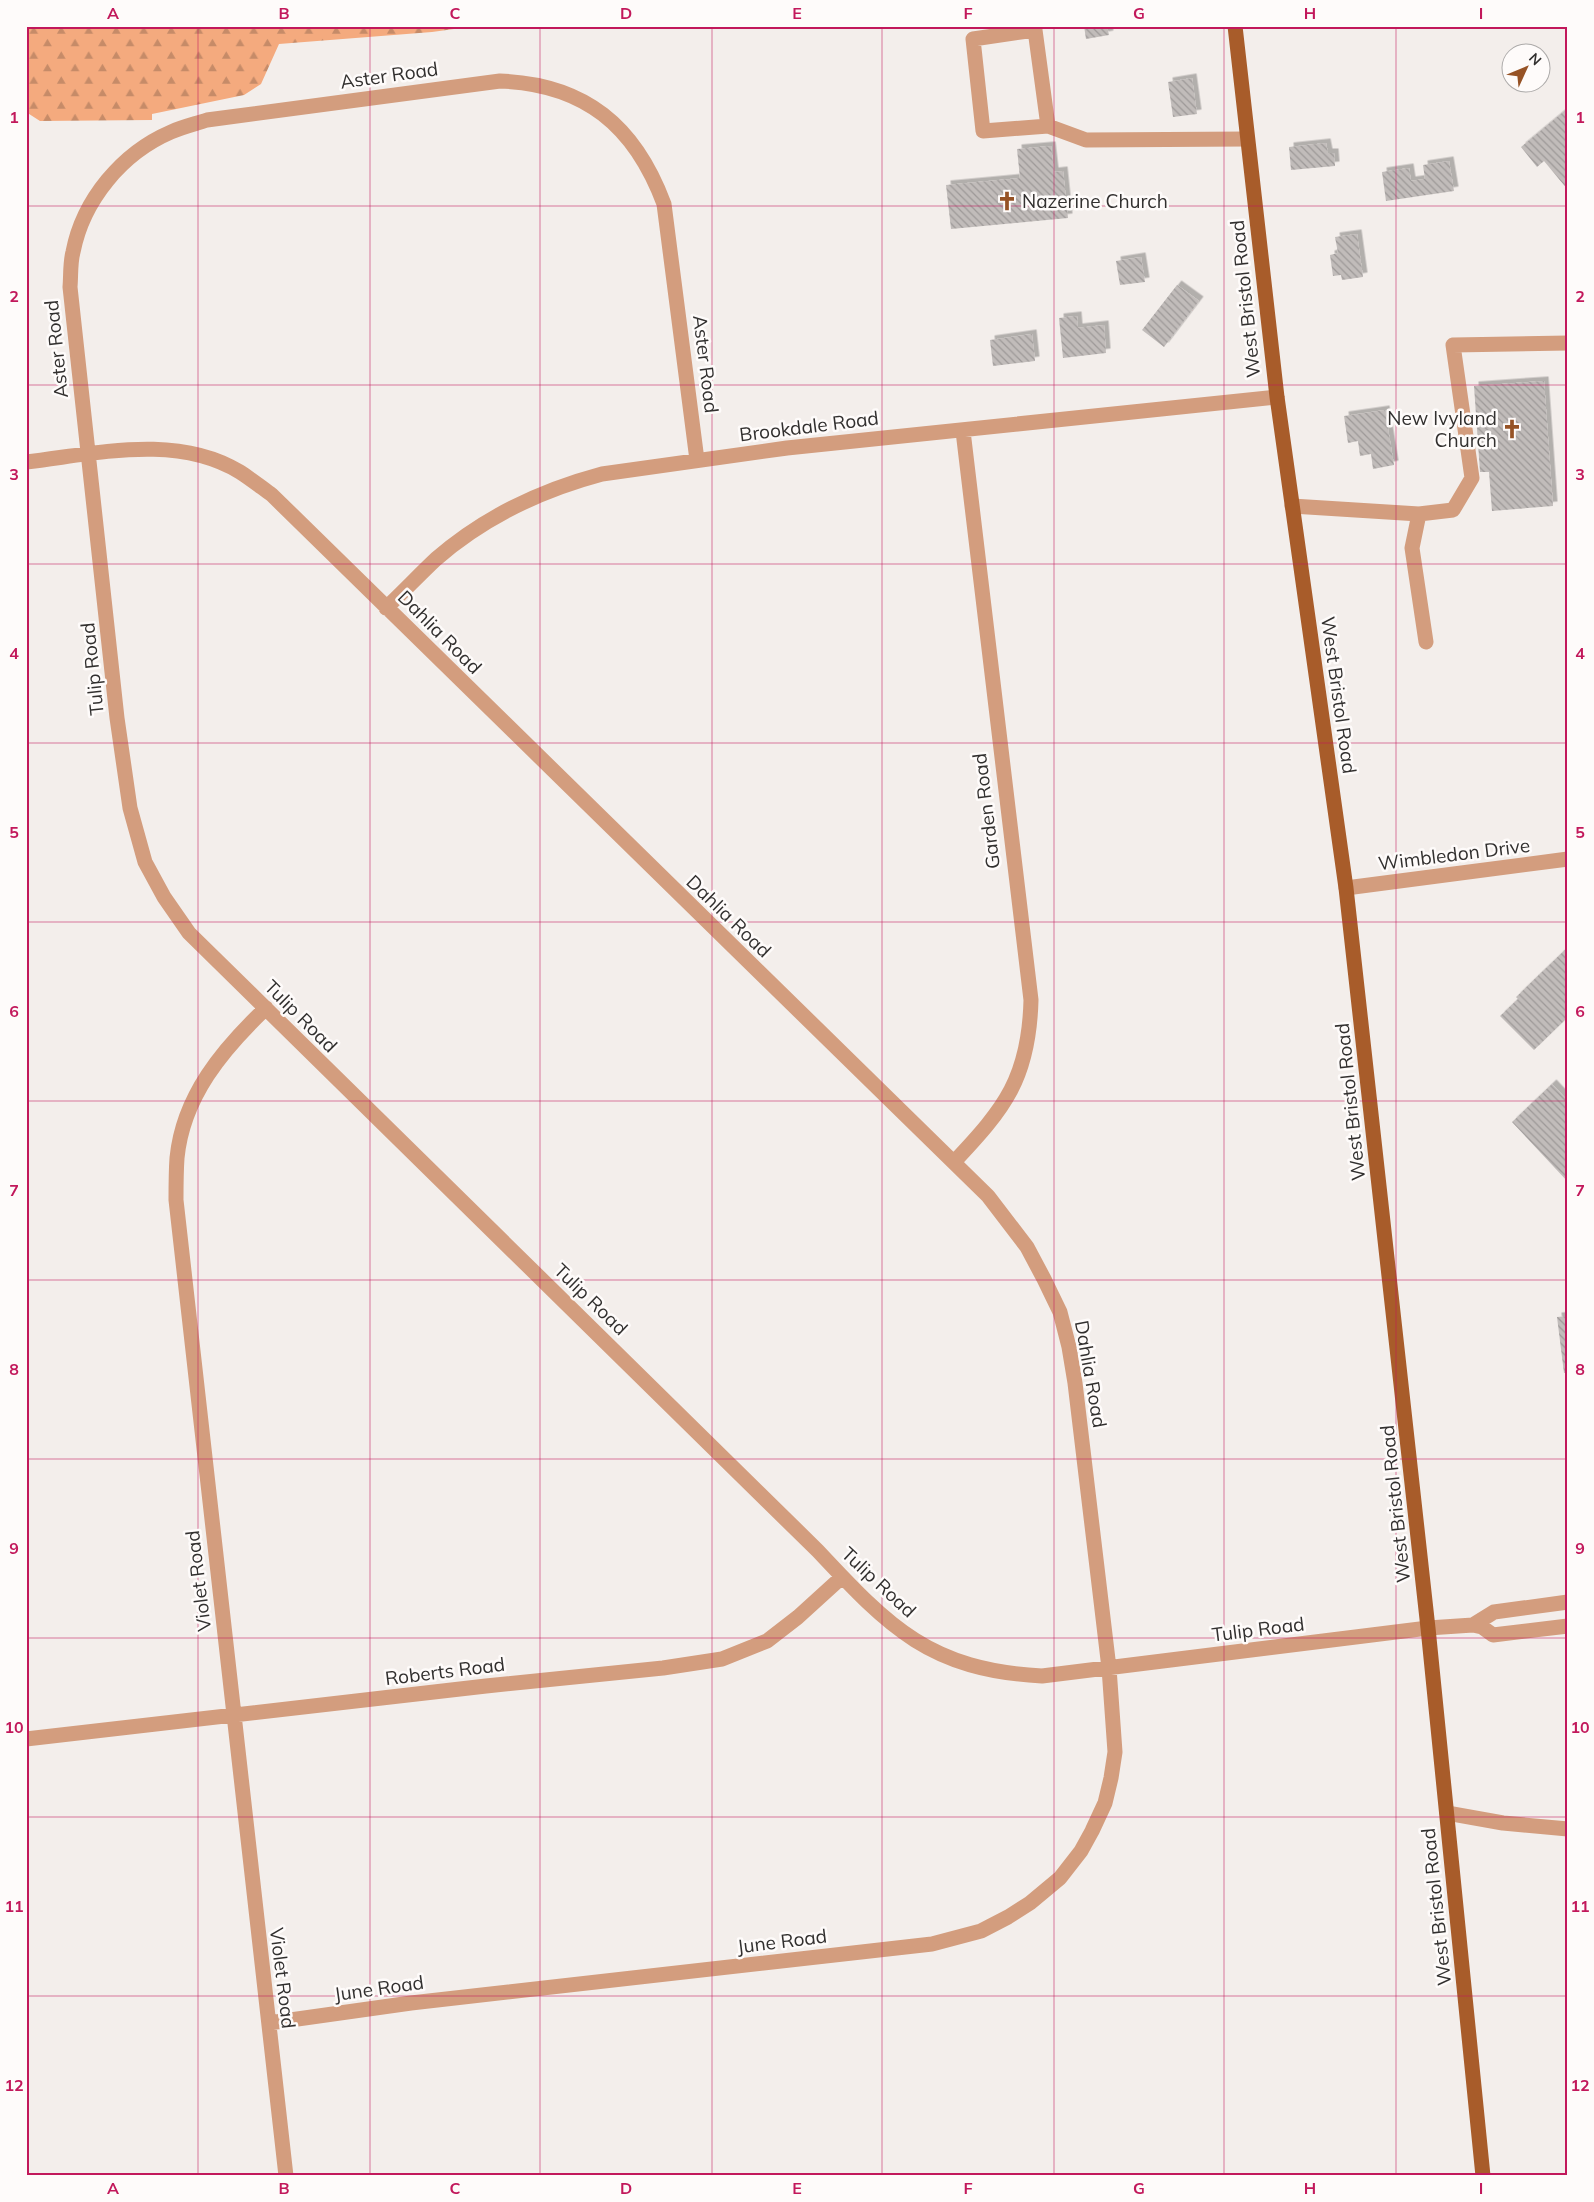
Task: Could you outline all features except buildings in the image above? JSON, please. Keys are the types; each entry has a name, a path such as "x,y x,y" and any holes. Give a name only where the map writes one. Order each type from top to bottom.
{"main road":[{"name":"West Bristol Road","path":"1235,26 1277,397 1346,888 1428,1628 1483,2176"}],"street":[{"path":"1048,126 1034,30 972,39 983,131 1048,126 1086,140 1247,139"},
{"name":"Aster Road","path":"88,455 70,287 72,253 82,220 94,197 128,159 149,144 171,132 207,120 500,81 522,82 556,89 578,98 603,114 628,136 654,176 667,218 697,460"},
{"path":"1292,506 1418,514 1453,510 1472,478 1453,345 1568,343"},
{"name":"Brookdale Road","path":"386,608 456,543 530,498 576,481 602,474 697,460 938,432 963,431 1277,397"},
{"name":"Garden Road","path":"954,1162 986,1128 1008,1096 1020,1074 1030,1031 1031,1000 963,431"},
{"name":"Dahlia Road","path":"26,462 143,448 165,449 191,453 240,472 272,494 386,608 988,1196 1027,1247 1060,1312 1075,1384 1109,1668"},
{"name":"Tulip Road","path":"88,455 124,763 134,828 145,862 164,897 189,933 866,1602 892,1624 918,1644 950,1659 1015,1674 1042,1676 1428,1628 1473,1625 1482,1627 1493,1635 1568,1626"},
{"path":"1418,514 1412,548 1426,642"},
{"name":"Wimbledon Drive","path":"1346,888 1568,859"},
{"name":"Violet Road","path":"266,1008 238,1035 205,1078 181,1135 177,1157 177,1221 286,2176"},
{"name":"Roberts Road","path":"26,1739 486,1686 663,1668 722,1659 767,1641 798,1618 842,1577"},
{"name":"Tulip Road","path":"1473,1625 1494,1612 1568,1602"},
{"name":"June Road","path":"269,2024 411,2003 932,1944 982,1931 1030,1903 1060,1878 1081,1851 1092,1831 1105,1803 1115,1752 1109,1668"},
{"path":"1447,1814 1568,1829"}],"green space":[{"path":"26,26 476,26 432,32 279,44 261,84 244,95 152,114 152,120 40,121 26,112"}],"place":[{"name":"Nazerine Church","path":"1007,201"},
{"name":"New Ivyland Church","path":"1512,429"}]}
